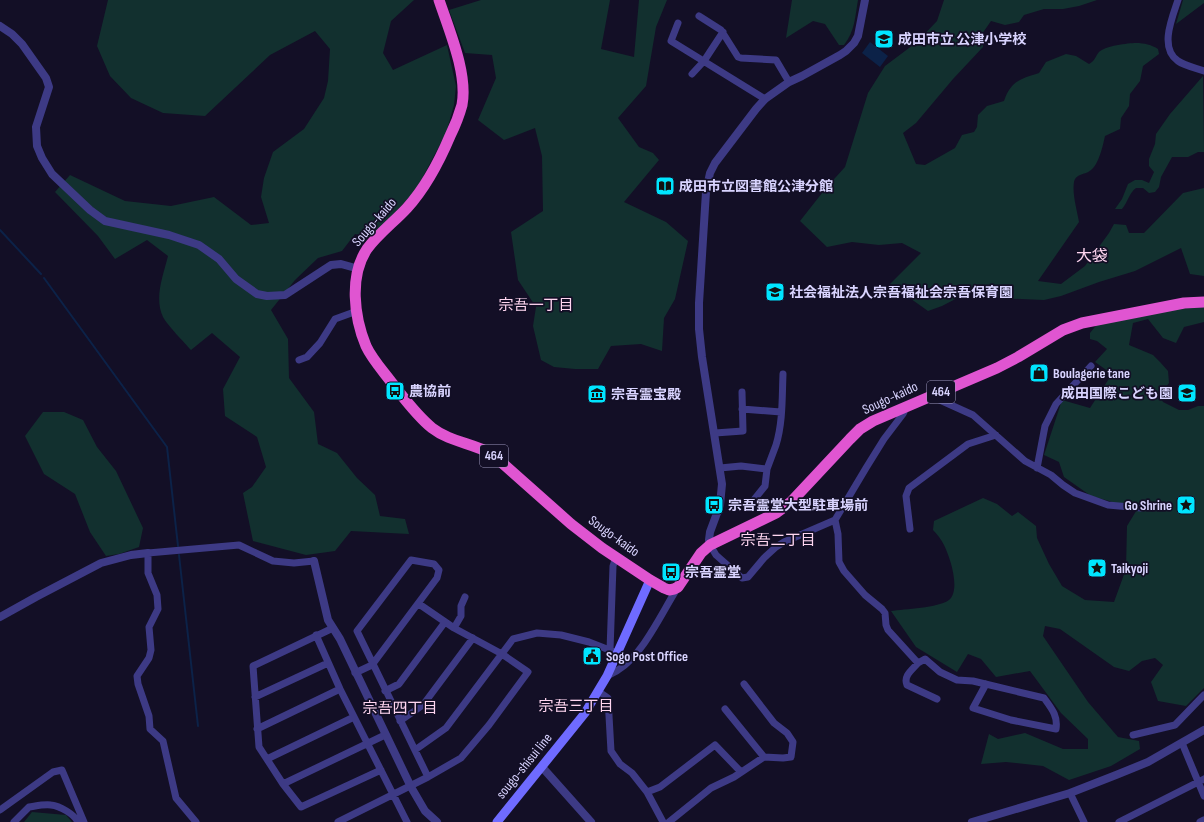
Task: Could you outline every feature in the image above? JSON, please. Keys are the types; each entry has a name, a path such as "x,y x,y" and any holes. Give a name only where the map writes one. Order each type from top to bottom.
{"highway":[{"name":"Sougo-kaido","path":"439,0 460,66 463,82 462,105 457,121 441,157 428,180 407,208 371,245 362,257 356,293 357,311 366,346 374,360 408,404 431,427 450,439 480,448 492,454 571,524 602,548 650,580 670,590 678,586 701,553 710,545 784,508 850,439 873,421 997,368 1063,330 1082,323 1176,305 1204,302"}],"main road":[{"name":"sougo-shisui line","path":"497,822 584,713 598,691 607,676 613,652 650,580"}],"street":[{"path":"865,0 858,36 854,43 840,55 789,82 764,99 715,163 710,173 706,192 699,304 699,328 702,359 722,484 720,506 710,532 709,540 710,545 716,555 742,578 748,577 764,558 776,547 784,542 835,520 873,456 903,414 904,412 902,409"},
{"path":"1178,0 1168,35 1169,49 1179,62 1204,71"},
{"path":"699,16 723,32 738,56 741,58 776,60 789,82"},
{"path":"678,23 671,41 764,99"},
{"path":"0,26 12,34 22,44 46,78 49,87 36,126 38,146 42,158 52,174 90,210 105,221 170,235 199,245 219,259 236,279 257,294 267,296 285,294 331,265 341,264 359,269"},
{"path":"692,74 704,61 723,32"},
{"path":"300,360 307,357 320,343 336,319 357,311"},
{"path":"1037,468 1045,426 1056,404 1091,366"},
{"path":"753,501 765,486 767,469 776,444 781,412 783,374"},
{"path":"715,433 743,431 742,392"},
{"path":"931,396 973,414 1025,461 1051,475 1062,485 1075,493 1108,505 1141,508"},
{"path":"742,409 781,412"},
{"path":"910,529 906,496 909,488 968,444 996,435"},
{"path":"720,468 741,466 767,469"},
{"path":"835,520 838,534 839,562 844,571 865,595 882,609 888,630 918,663"},
{"path":"0,617 101,563 131,555 239,544 273,561 314,561 328,620 340,639 355,673 411,786 425,811 437,822"},
{"path":"148,553 148,573 157,595 158,609 149,627 151,650 137,676 138,684 149,716 150,728 163,741 176,798 196,822"},
{"path":"415,750 446,728 513,639 537,633 561,635 589,642 613,652 613,566 616,557"},
{"path":"355,673 372,665 419,604 437,578 439,570 434,564 411,560 357,631 372,665 428,777"},
{"path":"607,676 628,663 643,645 678,586"},
{"path":"454,628 461,616 461,606 465,597"},
{"path":"338,822 411,786 461,758 489,725 528,672 502,654 454,628 419,604"},
{"path":"385,691 398,684 445,622"},
{"path":"333,628 253,666 259,747 283,784 301,807 381,770"},
{"path":"316,635 340,689 406,822"},
{"path":"400,721 423,705 473,638"},
{"path":"937,700 907,686 905,681 906,676 918,663 925,659 940,672 957,680 973,681 986,684 1044,698 1051,707 1057,720 1056,729 1011,720 973,708 986,684"},
{"path":"255,697 328,663"},
{"path":"669,822 711,788 734,778 764,757 791,757 793,742 788,733 774,723 744,684"},
{"path":"257,729 340,689"},
{"path":"598,691 608,698 611,751 620,764 632,773 647,792 663,822"},
{"path":"1133,735 1175,725 1204,695"},
{"path":"725,709 764,757"},
{"path":"267,760 354,717"},
{"path":"972,822 1070,793 1148,762 1204,730"},
{"path":"283,784 385,734"},
{"path":"1182,743 1201,781 1204,796"},
{"path":"647,792 660,787 715,745 741,772"},
{"path":"542,767 591,822"},
{"path":"0,810 53,772 62,770 84,822"},
{"path":"1119,822 1201,781"},
{"path":"1070,793 1084,822"},
{"path":"14,822 29,806 52,805 66,810 77,819 78,822"},
{"path":"1200,822 1204,820"}],"green space":[{"path":"108,0 414,0 391,21 383,53 393,70 447,45 456,86 454,105 446,133 416,190 372,237 355,234 342,251 318,258 295,280 271,310 288,339 289,378 314,412 318,444 337,453 357,478 375,495 380,516 405,519 409,534 351,531 335,551 306,555 253,541 243,493 252,487 266,467 257,437 225,416 223,389 240,357 212,333 191,350 165,321 160,310 159,295 168,256 147,240 115,259 98,236 55,192 70,175 125,201 171,206 214,197 251,225 269,223 261,197 264,178 273,152 304,129 324,98 328,81 330,49 315,31 270,55 205,116 163,113 131,98 110,76 97,46"},
{"path":"481,0 610,0 601,49 634,57 639,0 667,0 656,27 646,86 618,118 639,147 653,153 659,160 624,202 666,222 688,241 675,299 664,318 662,351 641,344 611,346 598,369 554,367 541,360 533,326 536,307 518,280 511,232 543,211 542,156 535,128 504,140 478,120 496,78 492,55 465,53 449,10"},
{"path":"792,0 858,0 855,18 848,40 844,45 839,45 825,24 813,21 786,38"},
{"path":"944,0 1097,0 1063,9 1044,9 1024,15 1019,22 1005,25 991,21 982,34 983,47 953,79 916,123 903,133 916,164 925,165 955,148 962,135 974,132 977,127 978,115 987,106 1004,101 1013,85 1021,79 1039,73 1046,62 1066,54 1076,56 1089,64 1094,60 1099,52 1111,47 1122,44 1136,43 1151,45 1158,49 1159,54 1143,66 1140,81 1130,94 1129,106 1121,118 1120,129 1105,136 1100,154 1094,167 1089,172 1075,179 1074,192 1079,222 1038,281 1061,284 1085,266 1114,224 1126,225 1129,233 1144,233 1183,193 1204,188 1204,276 1190,274 1181,248 1135,271 1061,296 1044,300 997,298 967,293 942,306 928,311 890,284 921,253 902,243 879,245 852,242 827,247 800,221 845,167 868,93 885,66 917,42 937,21"},
{"path":"1183,0 1204,0 1204,3 1176,24"},
{"path":"1203,76 1204,152 1198,152 1188,157 1172,157 1161,177 1159,187 1155,192 1149,193 1143,188 1136,188 1122,209 1115,209 1122,199 1128,184 1135,180 1142,180 1149,183 1154,172 1149,166 1149,159 1155,144 1156,134 1170,114"},
{"path":"1204,305 1204,322 1184,327 1176,343 1163,338 1148,319 1133,323 1129,345 1153,355 1168,371 1169,383 1159,396 1163,402 1179,410 1188,410 1198,406 1204,406 1204,688 1186,706 1158,701 1151,682 1163,665 1155,658 1142,661 1129,671 1114,667 1060,629 1045,626 1043,636 1088,702 1118,737 1139,741 1140,749 1111,766 1069,780 1043,766 1006,762 981,764 989,734 998,739 1025,733 1063,749 1088,749 1088,739 1061,713 1030,671 996,677 981,659 968,654 957,672 916,647 891,611 937,605 949,600 952,595 954,589 953,573 944,545 933,530 934,521 983,498 997,504 1012,516 1018,512 1036,526 1037,538 1049,564 1062,586 1085,600 1114,602 1126,569 1127,526 1141,503 1120,504 1091,496 1064,477 1059,462 1044,455 1062,400 1090,408 1112,374 1095,362 1107,349 1097,341 1090,339 1090,333 1098,323 1171,309"},
{"path":"43,412 64,412 83,420 97,447 116,471 143,528 139,547 119,554 106,556 90,532 75,494 44,474 25,436"},
{"path":"32,812 66,815 72,822 24,822"}],"water":[{"path":"870,42 888,56 880,67 862,53"}],"waterway":[{"path":"0,230 41,274"},
{"path":"44,278 167,447 178,546"},
{"path":"179,555 198,726"}],"place":[{"name":"成田市立 公津小学校","path":"884,39"},
{"name":"成田市立図書館公津分館","path":"665,186"},
{"name":"社会福祉法人宗吾福祉会宗吾保育園","path":"775,292"},
{"name":"Boulagerie tane","path":"1039,373"},
{"name":"農協前","path":"395,391"},
{"name":"成田国際こども園","path":"1187,393"},
{"name":"宗吾霊宝殿","path":"597,394"},
{"name":"宗吾霊堂大型駐車場前","path":"714,505"},
{"name":"Go Shrine","path":"1186,505"},
{"name":"Taikyoji","path":"1097,568"},
{"name":"宗吾霊堂","path":"671,572"},
{"name":"Sogo Post Office","path":"592,656"}],"district":[{"name":"大袋","path":"1092,256"},
{"name":"宗吾一丁目","path":"536,305"},
{"name":"宗吾二丁目","path":"778,540"},
{"name":"宗吾三丁目","path":"576,706"},
{"name":"宗吾四丁目","path":"400,708"}]}
